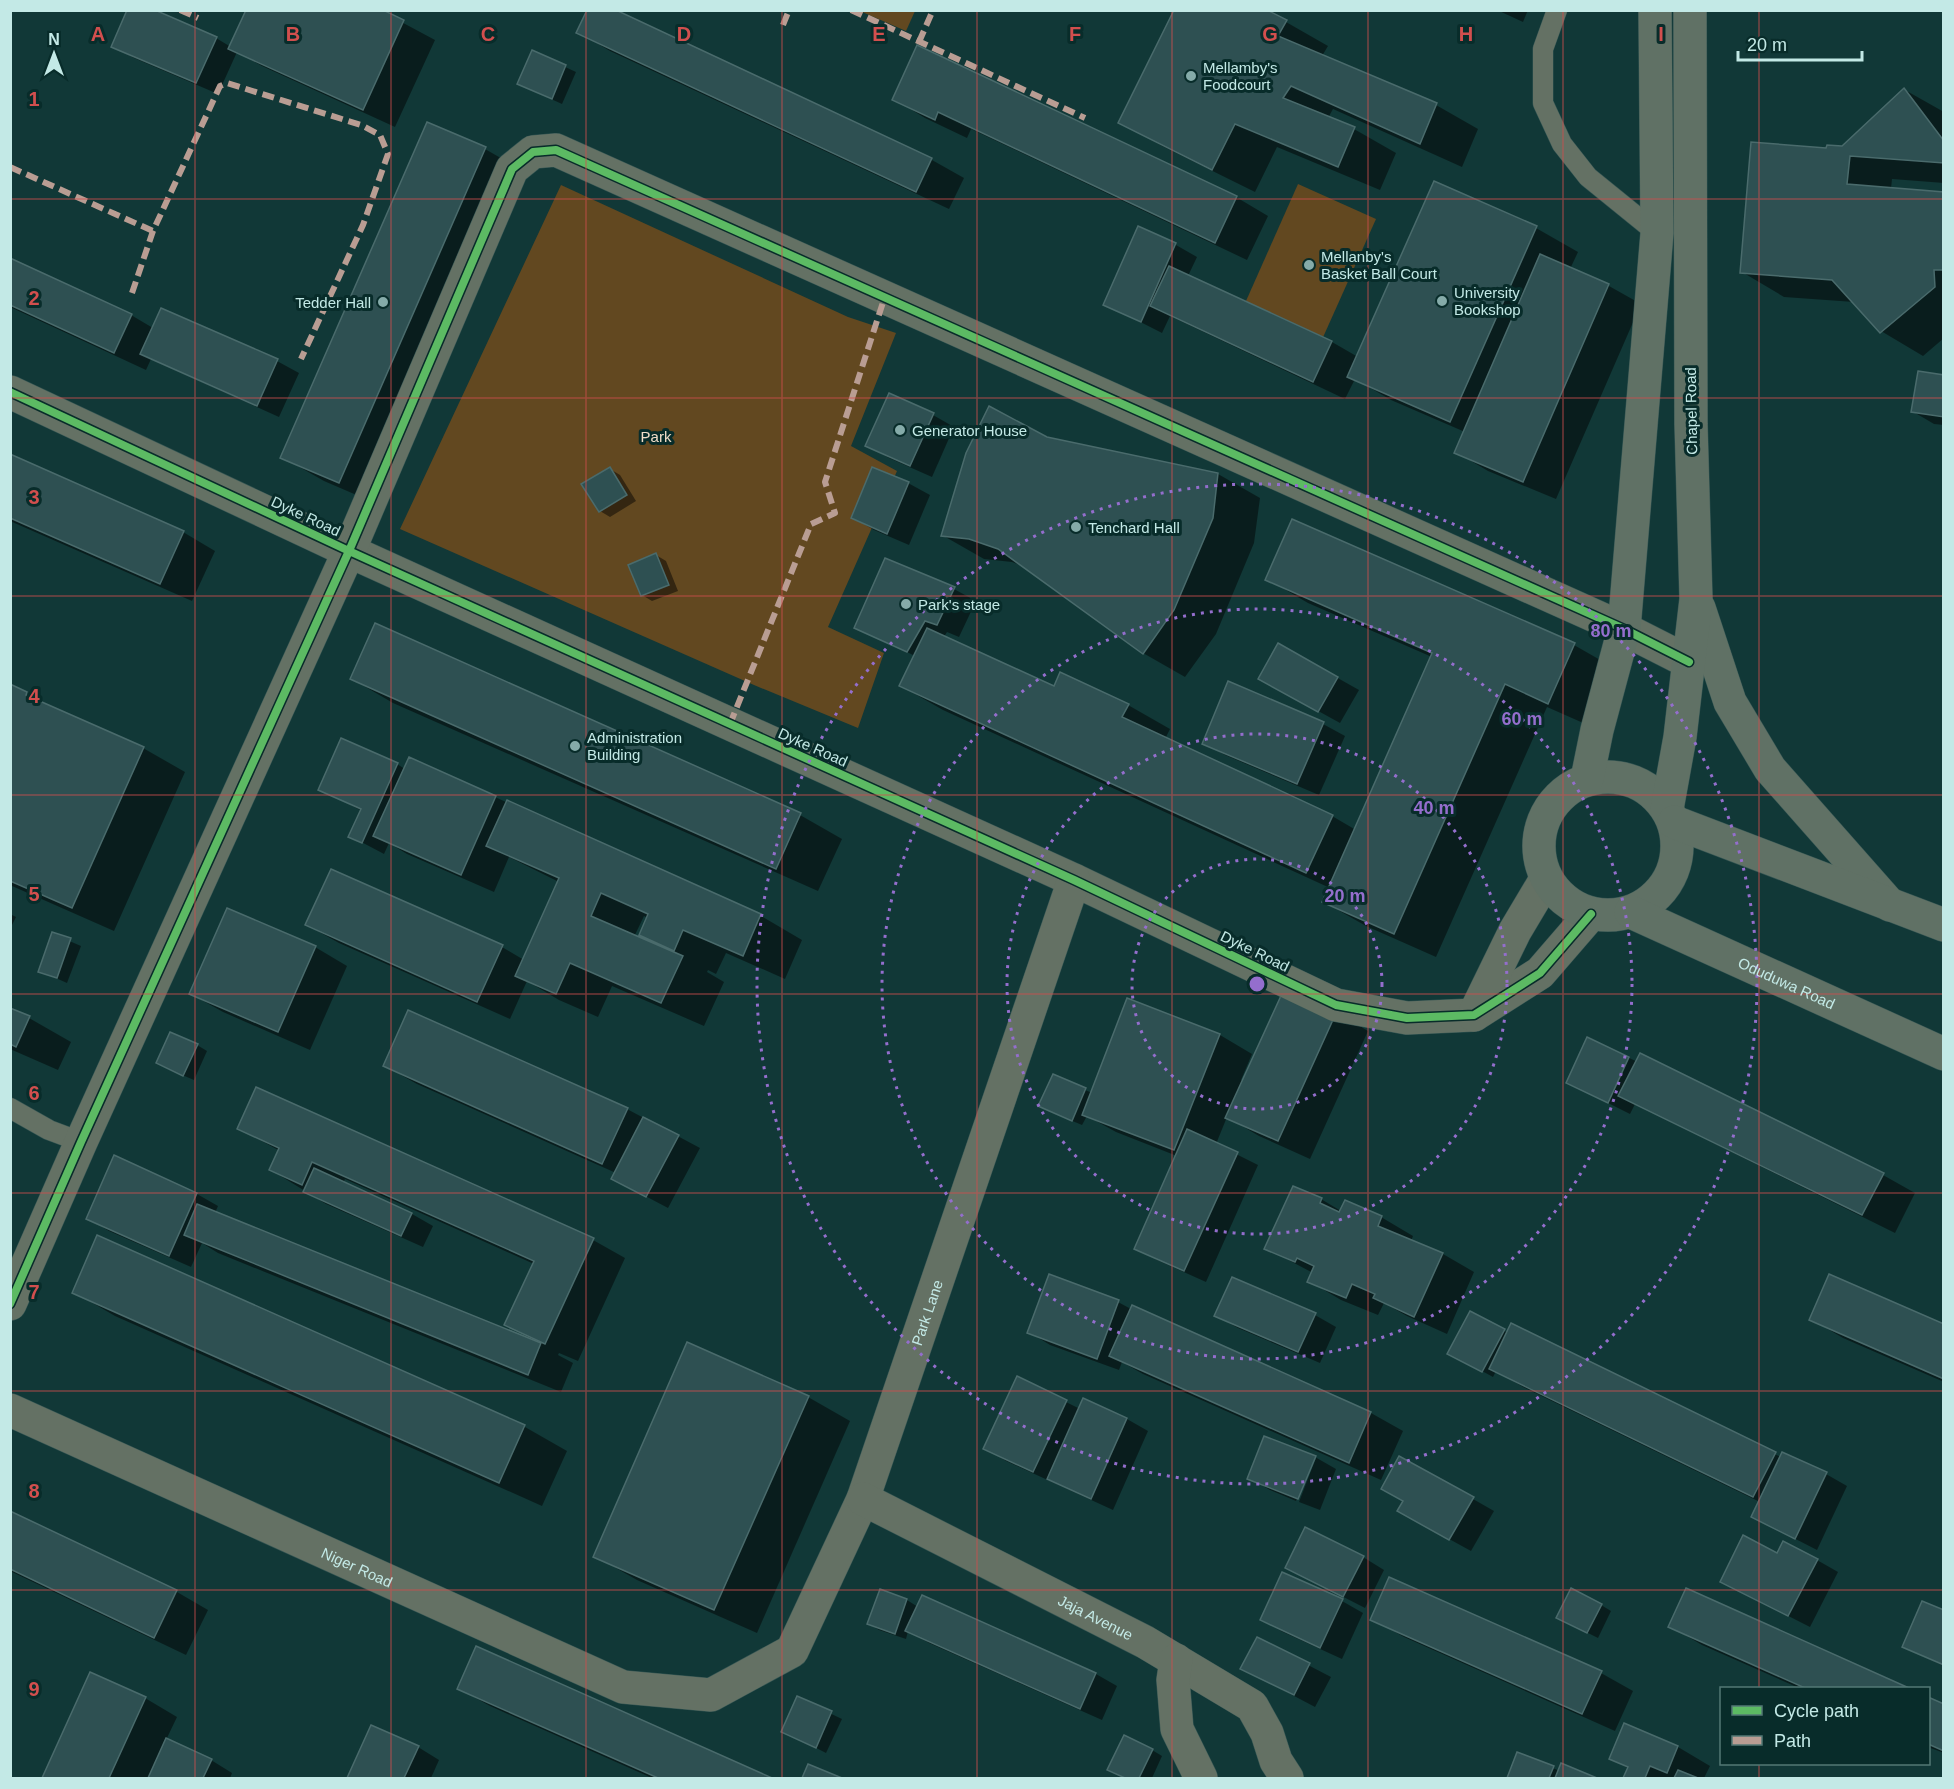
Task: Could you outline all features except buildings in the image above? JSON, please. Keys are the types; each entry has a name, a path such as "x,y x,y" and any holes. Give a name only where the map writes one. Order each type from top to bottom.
{"street":[{"path":"1587,780 1597,730 1624,629 1657,233 1655,10"},
{"name":"Chapel Road","path":"1670,815 1696,599 1691,424 1690,10"},
{"path":"10,1304 349,551 512,169 533,152 556,150 1624,629 1689,662"},
{"name":"Dyke Road","path":"10,392 349,551 1074,880 1336,1005 1407,1018 1474,1015 1540,973 1591,914"},
{"path":"1696,599 1730,702 1770,769 1890,904"},
{"path":"1610,777 1632,781 1652,792 1670,815 1678,844 1676,866 1666,886 1651,902 1631,912 1611,916 1591,914 1573,907 1557,895 1546,879 1540,862 1538,845 1544,820 1558,797 1571,787 1587,780 1610,777"},
{"path":"1670,815 1944,925"},
{"path":"1474,1015 1515,932 1546,879"},
{"name":"Park Lane","path":"711,1695 792,1651 863,1499 1074,880"},
{"name":"Oduduwa Road","path":"1631,912 1944,1054"},
{"name":"Niger Road","path":"10,1410 623,1687 711,1695"},
{"name":"Jaja Avenue","path":"863,1499 1145,1642 1251,1706 1267,1733 1276,1761 1287,1779"},
{"path":"1176,1660 1173,1680 1177,1729 1201,1779"}],"lane":[{"path":"1557,10 1543,49 1543,102 1552,123 1562,144 1588,177 1657,233"},
{"path":"10,1108 49,1130 81,1142"}],"green space":[{"path":"860,11 915,11 906,31"},
{"name":"Mellanby's Basket Ball Court","path":"1298,184 1376,219 1320,344 1242,310"},
{"name":"Park","path":"561,185 848,317 896,333 851,446 897,471 828,627 884,653 858,728 754,685 400,529"}],"marked path":[{"path":"180,10 198,18"},
{"path":"783,25 789,10"},
{"path":"851,10 1085,118"},
{"path":"919,42 933,10"},
{"path":"132,293 153,231 220,86 227,83 361,125 380,135 388,154 363,225 301,359"},
{"path":"10,167 153,231"},
{"path":"730,724 811,524 835,513 825,482 885,296"}],"cycle path":[{"path":"10,1304 349,551 512,169 533,152 556,150 1624,629 1689,662"},
{"path":"10,392 349,551 1074,880 1336,1005 1407,1018 1474,1015 1540,973 1591,914"}],"place":[{"name":"Mellamby's Foodcourt","path":"1191,76"},
{"name":"Mellanby's Basket Ball Court","path":"1309,265"},
{"name":"University Bookshop","path":"1442,301"},
{"name":"Tedder Hall","path":"383,302"},
{"name":"Generator House","path":"900,430"},
{"name":"Tenchard Hall","path":"1076,527"},
{"name":"Park's stage","path":"906,604"},
{"name":"Administration Building","path":"575,746"}]}
